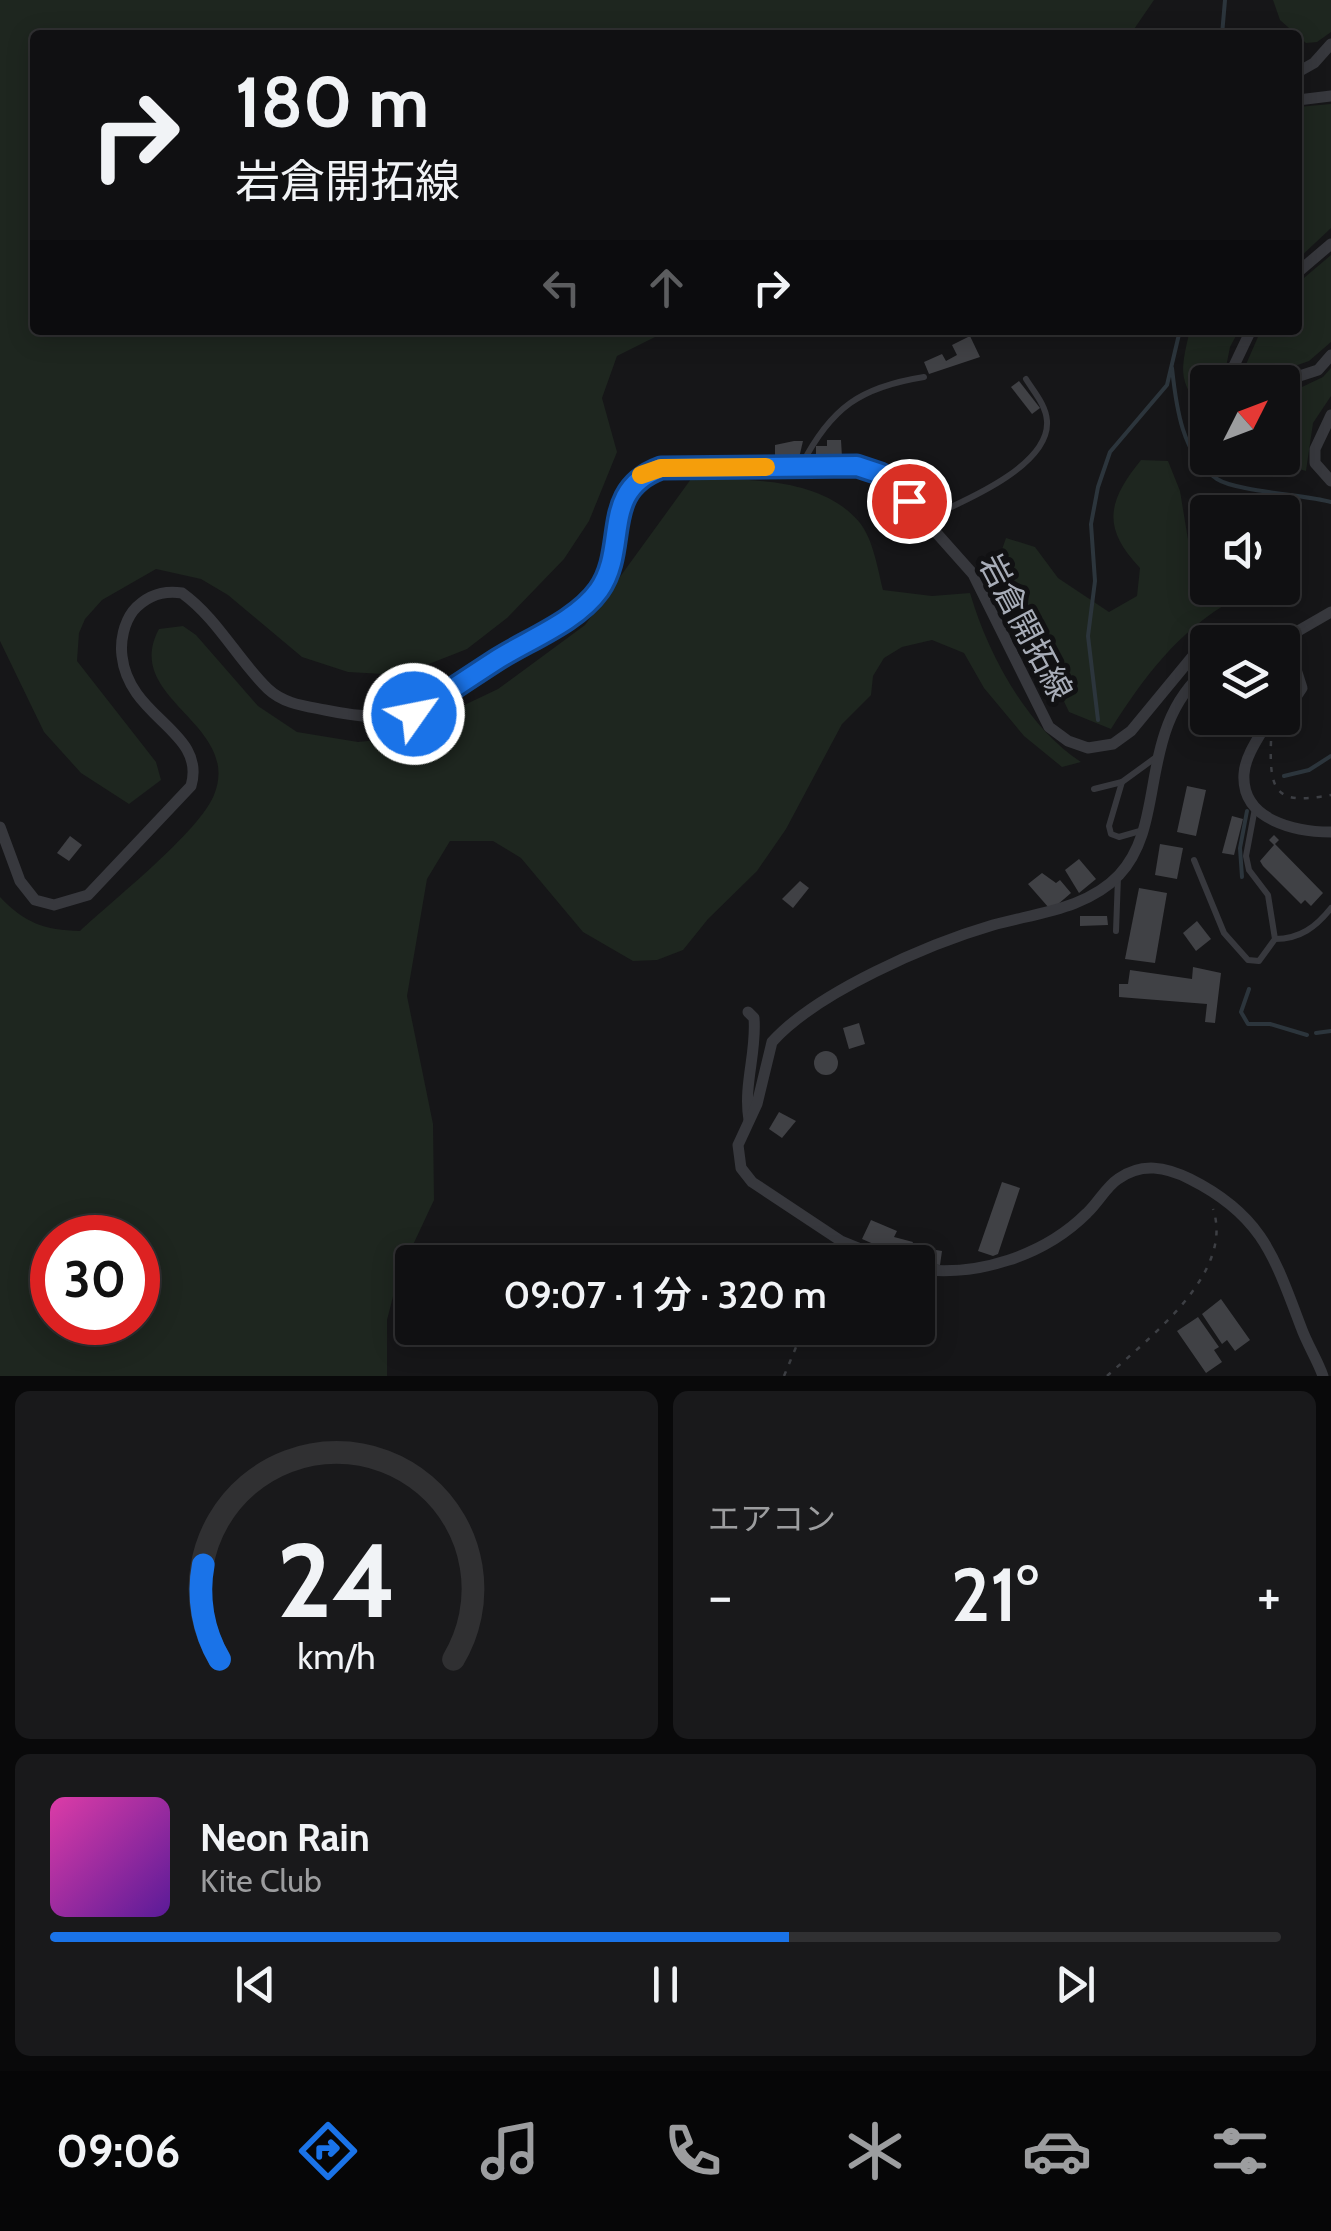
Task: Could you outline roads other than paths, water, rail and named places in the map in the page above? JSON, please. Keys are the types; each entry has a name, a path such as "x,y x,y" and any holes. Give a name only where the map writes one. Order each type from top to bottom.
{"street":[{"path":"1302,70 1331,44"},
{"path":"1302,100 1331,96"},
{"path":"1302,269 1331,244"},
{"path":"1234,365 1249,335"},
{"path":"1300,376 1318,370 1331,355"},
{"path":"1331,415 1321,432 1315,463 1331,482"},
{"name":"岩倉開拓線","path":"0,827 20,881 35,900 72,903 88,895 191,786 195,773 178,734 136,698 124,674 124,630 129,616 150,596 182,593 201,607 280,698 368,719 414,714 569,616 597,593 605,580 624,498 641,475 661,468 857,466 881,474 980,585 1049,728 1068,741 1088,748 1114,744 1131,732 1190,660"},
{"path":"1300,632 1331,612"},
{"path":"851,1245 752,1182 738,1158 738,1145 758,1104 772,1042 845,990 956,938 1058,911 1118,876 1140,831 1156,758 1172,711 1190,690"},
{"path":"1262,735 1243,777 1256,805 1277,825 1331,832"},
{"path":"748,1012 754,1018 756,1032 746,1103 749,1120"},
{"path":"935,1269 970,1270 1035,1249 1087,1214 1118,1179 1141,1168 1165,1166 1244,1214 1274,1256 1323,1376"}],"lane":[{"path":"800,467 834,418 863,393 879,384 924,377"},
{"path":"925,519 1002,481 1044,438 1047,421 1043,404 1026,379"},
{"path":"1094,789 1122,782 1156,758"},
{"path":"1122,782 1109,826 1111,834 1119,837 1140,831"},
{"path":"1194,860 1224,933 1248,960 1259,961 1275,939 1268,895 1249,870 1246,856 1256,805"},
{"path":"1116,931 1118,876"},
{"path":"1275,939 1290,939 1312,928 1331,908"}],"waterway":[{"path":"1222,30 1225,0"},
{"path":"1098,720 1088,636 1095,581 1091,524 1098,487 1110,452 1167,385 1179,335"},
{"path":"1172,368 1183,429 1205,469 1217,479 1239,487 1331,502"},
{"path":"1284,776 1309,770 1331,756"},
{"path":"1242,877 1240,848 1247,811"},
{"path":"1249,989 1241,1012 1248,1024 1270,1024 1307,1035"},
{"path":"1316,1033 1331,1031"}]}
